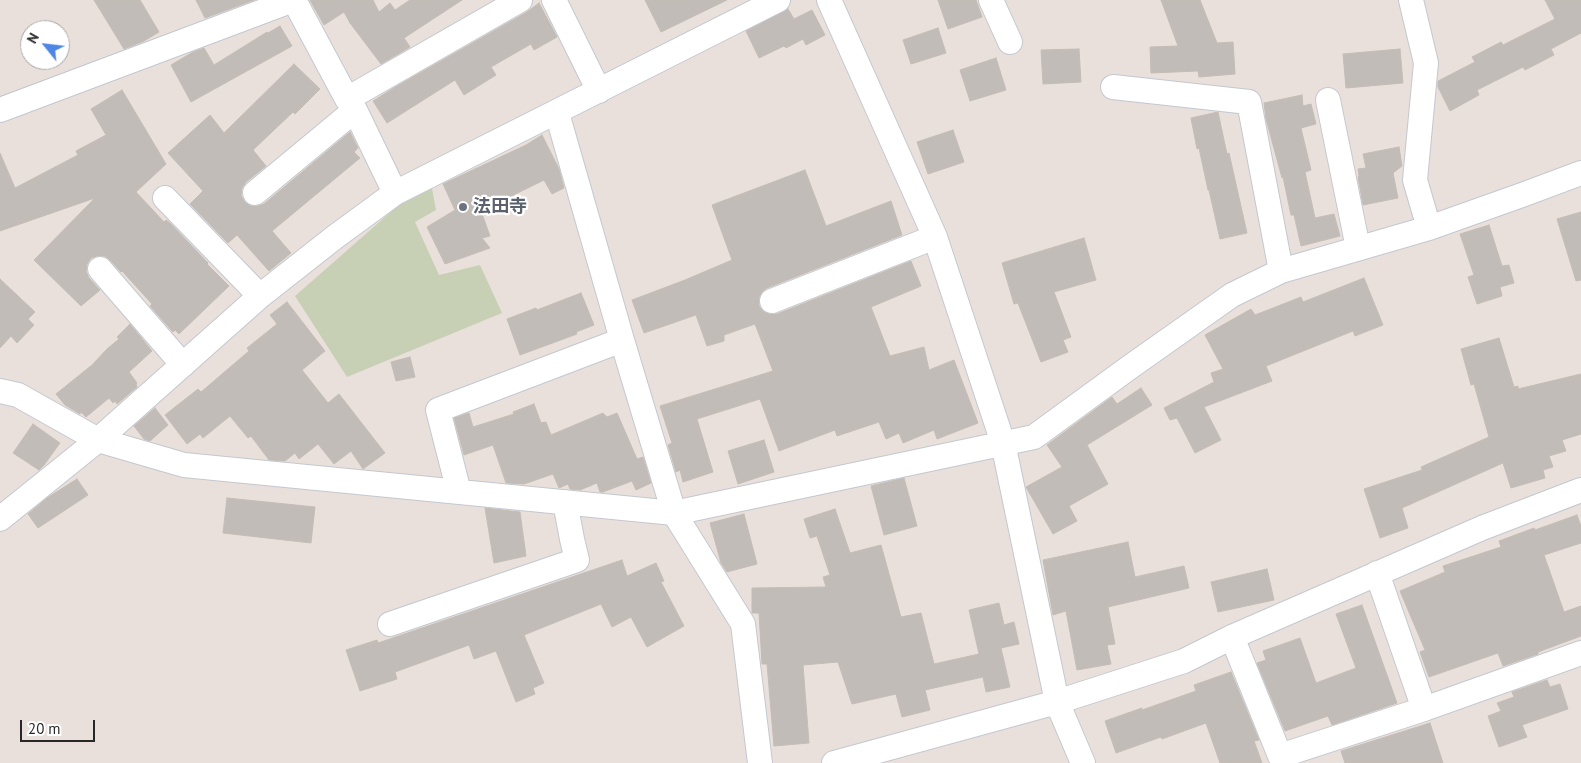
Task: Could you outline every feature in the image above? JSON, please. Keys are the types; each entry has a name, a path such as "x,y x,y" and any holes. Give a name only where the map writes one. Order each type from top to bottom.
{"street":[{"path":"0,110 294,0 351,104 395,193"},
{"path":"255,193 351,104 520,0"},
{"path":"554,0 599,91"},
{"path":"0,519 98,440 260,296 395,193 778,0"},
{"path":"829,0 935,237 1003,443 1057,702 1083,763"},
{"path":"991,0 1010,42"},
{"path":"1411,0 1426,63 1415,180 1429,228"},
{"path":"1113,88 1249,102 1281,271"},
{"path":"1328,100 1358,248"},
{"path":"557,113 674,513 742,624 760,763"},
{"path":"0,391 18,395 98,440 184,465 674,513 1034,437 1232,295 1281,271 1429,228 1522,196 1581,172"},
{"path":"165,198 260,296"},
{"path":"772,301 935,237"},
{"path":"100,270 183,365"},
{"path":"459,492 438,410 622,340"},
{"path":"834,763 1057,702 1184,661 1232,637 1377,573 1482,528 1581,490"},
{"path":"390,624 577,560 565,502"},
{"path":"1377,573 1424,709"},
{"path":"1232,637 1280,756 1424,709 1581,653"}],"green space":[{"path":"431,183 436,210 415,222 439,275 480,265 502,313 347,377 295,296 401,203"}],"building":[{"path":"94,0 140,0 159,32 144,41 124,49"},
{"path":"196,0 254,0 205,18"},
{"path":"310,0 373,0 379,12 390,3 395,10 410,0 462,0 404,38 410,47 381,64 344,12 324,25"},
{"path":"645,0 727,0 661,32"},
{"path":"938,0 976,0 982,17 948,29"},
{"path":"1161,0 1200,0 1217,43 1233,42 1235,74 1199,77 1198,71 1151,73 1150,47 1178,46"},
{"path":"1545,0 1581,0 1581,33 1551,49 1554,55 1525,70 1523,67 1477,90 1479,95 1450,111 1438,87 1438,81 1475,62 1472,57 1501,42 1503,45 1555,19"},
{"path":"539,3 557,37 534,50 531,44 491,67 496,75 464,95 455,80 387,123 373,101 527,12"},
{"path":"788,9 794,19 812,10 825,35 806,45 803,39 786,48 784,46 759,58 746,31"},
{"path":"280,26 292,46 191,102 171,65 204,48 214,65"},
{"path":"938,28 946,53 911,64 903,40"},
{"path":"1079,49 1081,82 1043,84 1041,50"},
{"path":"1400,49 1403,83 1346,88 1343,54"},
{"path":"996,58 1006,90 970,101 960,70"},
{"path":"294,64 320,89 295,114 293,112 253,150 266,166 246,182 242,188 241,195 244,201 251,206 264,204 350,132 358,148 354,152 360,158 272,231 291,253 269,271 237,235 228,243 190,204 203,191 168,153 210,115 224,133"},
{"path":"122,90 166,164 136,192 164,222 166,220 170,223 229,286 179,334 175,330 173,332 150,306 152,304 122,271 105,256 91,258 87,264 86,271 89,278 100,290 81,306 34,260 95,198 0,231 0,153 15,188 78,155 76,151 106,135 91,109"},
{"path":"1302,95 1303,106 1311,104 1316,124 1301,128 1311,170 1305,172 1315,218 1334,214 1340,236 1301,246 1266,119 1264,103"},
{"path":"1218,112 1247,233 1220,239 1191,118"},
{"path":"953,130 964,162 928,174 917,142"},
{"name":"法田寺","path":"542,135 559,169 564,188 552,194 544,180 481,211 490,236 482,238 490,248 445,264 427,227 455,210 443,184 526,145"},
{"path":"1399,147 1402,166 1393,173 1398,198 1363,205 1358,169 1366,168 1363,154"},
{"path":"805,170 826,226 891,201 902,235 767,288 759,298 759,306 769,314 777,314 911,261 921,286 871,307 890,356 924,347 929,370 954,360 978,423 937,439 934,430 903,443 899,433 886,439 879,422 837,436 835,430 779,451 760,399 697,419 713,472 683,482 680,470 676,472 668,445 672,443 660,406 773,371 755,324 724,335 724,341 707,346 696,315 644,333 632,300 732,260 712,205"},
{"path":"1581,212 1581,280 1576,281 1557,219"},
{"path":"1489,225 1502,266 1509,265 1514,283 1500,287 1502,296 1477,304 1468,277 1474,275 1460,234"},
{"path":"1084,238 1096,280 1054,292 1071,337 1063,340 1068,352 1041,362 1018,303 1014,304 1002,263"},
{"path":"1364,278 1383,325 1355,336 1353,331 1266,366 1272,381 1204,407 1221,440 1195,453 1177,418 1170,420 1164,408 1214,382 1211,373 1223,369 1205,335 1251,309 1255,315 1301,297 1303,302"},
{"path":"0,279 35,312 28,319 34,325 17,343 11,336 0,348"},
{"path":"581,293 594,325 576,332 577,334 520,355 507,319"},
{"path":"287,302 325,351 302,370 328,403 339,394 385,453 363,469 351,451 334,464 318,444 299,459 295,453 285,461 269,460 251,436 248,438 230,416 203,438 200,434 187,444 165,415 198,389 201,392 249,351 247,348 277,324 270,315"},
{"path":"130,324 152,351 129,372 137,383 137,387 117,404 115,401 113,403 109,398 86,417 81,412 80,414 65,405 56,394 92,365 119,339 117,337"},
{"path":"1499,338 1514,387 1518,386 1518,389 1581,374 1581,434 1562,440 1566,451 1549,456 1553,467 1543,470 1545,478 1511,488 1503,463 1402,508 1408,528 1380,538 1364,489 1422,470 1421,467 1489,437 1474,384 1471,385 1461,349"},
{"path":"410,357 415,377 396,381 391,362"},
{"path":"1141,388 1152,405 1087,445 1108,484 1069,506 1077,521 1053,534 1026,487 1062,467 1047,445 1112,397 1117,404"},
{"path":"534,404 541,423 546,422 551,435 603,413 607,417 617,413 637,459 643,457 651,483 636,490 632,481 600,492 597,483 580,490 570,489 568,484 559,488 553,474 524,484 506,483 493,445 464,455 454,418 469,413 473,427 514,414 513,412"},
{"path":"155,408 168,425 150,441 144,439 134,426"},
{"path":"33,424 60,443 39,470 13,453"},
{"path":"764,440 774,472 738,484 728,451"},
{"path":"904,478 917,526 884,535 871,486"},
{"path":"77,479 88,495 38,528 28,514 47,498"},
{"path":"227,498 315,507 311,543 223,533"},
{"path":"485,508 520,512 526,556 494,563"},
{"path":"835,509 850,553 881,545 901,617 921,613 934,664 979,654 969,610 999,603 1004,625 1014,622 1019,644 1001,648 1010,687 986,692 983,677 925,690 930,710 902,717 896,694 852,704 838,662 803,665 809,743 774,746 767,664 762,664 759,613 752,613 752,588 826,587 823,577 830,575 817,536 810,538 804,519"},
{"path":"744,514 757,564 727,572 721,563 710,523"},
{"path":"1577,515 1581,526 1581,543 1544,555 1564,612 1581,606 1581,636 1503,666 1498,653 1429,677 1420,652 1425,650 1400,591 1445,572 1443,566 1501,547 1499,541"},
{"path":"1128,542 1135,577 1184,566 1189,588 1108,607 1115,644 1107,645 1111,664 1077,670 1066,611 1053,615 1043,560"},
{"path":"622,560 627,576 656,563 664,581 661,582 684,626 647,647 631,617 612,627 601,604 524,635 544,683 533,688 535,694 516,702 496,651 474,659 469,645 395,672 397,679 360,691 346,650 377,640 378,643"},
{"path":"1267,569 1274,600 1218,612 1211,582"},
{"path":"1362,605 1397,703 1332,725 1328,716 1285,731 1257,663 1266,660 1263,651 1300,638 1316,683 1356,668 1336,614"},
{"path":"1231,672 1259,740 1254,741 1262,763 1220,763 1206,723 1116,753 1105,721 1196,691 1194,685"},
{"path":"1547,680 1550,687 1560,684 1568,709 1522,725 1527,737 1499,747 1488,716 1501,711 1497,703 1514,697 1512,692"},
{"path":"1430,723 1443,763 1345,763 1341,751"}],"place":[{"name":"法田寺","path":"463,207"}]}
